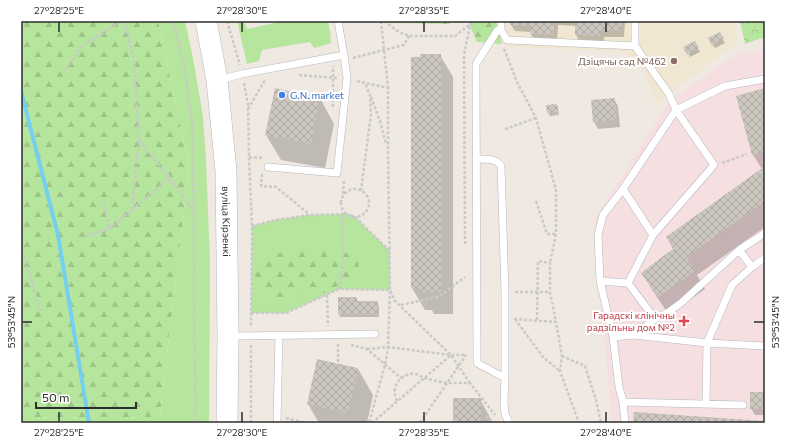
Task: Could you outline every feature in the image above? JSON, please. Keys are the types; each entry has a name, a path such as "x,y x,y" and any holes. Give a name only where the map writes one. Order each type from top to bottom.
{"street":[{"name":"вуліца Кірэенкі","path":"206,21 217,80 226,171 228,336 227,423"}],"lane":[{"path":"265,169 337,173 347,78 338,21"},
{"path":"501,21 499,30 476,64 477,363 505,378"},
{"path":"628,283 653,235 714,165 676,110 669,94 635,46 635,21"},
{"path":"499,30 507,40 635,46"},
{"path":"217,80 333,56 344,57"},
{"path":"625,423 613,337 600,281 598,234 603,215 623,189 676,110 725,86 765,79"},
{"path":"476,158 496,160 501,166 505,292 504,402 505,414 509,423"},
{"path":"623,189 653,235"},
{"path":"633,335 655,319 667,314 681,304 739,250 765,233"},
{"path":"739,250 752,267"},
{"path":"706,404 707,343 732,285 752,267 765,258"},
{"path":"600,281 628,283 655,319"},
{"path":"228,336 375,334"},
{"path":"277,423 279,335"},
{"path":"613,337 633,335 707,343 765,346"},
{"path":"623,402 743,405"}],"path":[{"path":"62,73 81,47 122,21 134,60 138,140 132,209"},
{"path":"173,21 185,71 192,124 196,399 195,423"},
{"path":"227,21 242,74 248,110 252,226 251,423"},
{"path":"383,21 409,36 455,36 470,25"},
{"path":"370,423 388,348 390,290 388,88 383,21"},
{"path":"465,246 464,55 471,21"},
{"path":"499,30 517,82 536,118 556,190 556,234 550,263 550,292 562,356 560,372 579,423"},
{"path":"344,57 404,45 409,36"},
{"path":"333,56 333,108"},
{"path":"298,74 347,78 388,88"},
{"path":"258,81 272,78"},
{"path":"248,110 265,80"},
{"path":"244,84 251,82"},
{"path":"364,83 380,121 388,148"},
{"path":"361,190 371,114 370,95"},
{"path":"504,129 536,118"},
{"path":"138,140 170,178 194,212"},
{"path":"714,165 747,154"},
{"path":"249,156 264,158"},
{"path":"265,169 261,186 276,187 309,214"},
{"path":"86,236 109,229 170,178"},
{"path":"344,180 341,202 342,207 349,215"},
{"path":"252,226 309,214 342,214 358,216 366,211 368,206 367,197 361,190 353,189 343,195"},
{"path":"536,200 547,234 556,234"},
{"path":"104,204 109,229"},
{"path":"339,290 342,276 342,214"},
{"path":"354,216 390,251"},
{"path":"21,255 24,254 40,311"},
{"path":"537,320 538,261 550,263"},
{"path":"400,305 437,297 465,277 465,285"},
{"path":"251,313 286,314 339,290 390,290"},
{"path":"390,290 395,301 451,355 470,384 499,420"},
{"path":"505,292 550,292"},
{"path":"327,295 328,344 342,344"},
{"path":"505,306 543,357 560,372"},
{"path":"505,319 556,322"},
{"path":"338,344 338,364"},
{"path":"346,344 367,349 388,348 451,355 466,355"},
{"path":"367,349 401,378"},
{"path":"370,423 451,355"},
{"path":"466,355 469,360"},
{"path":"420,423 466,355"},
{"path":"562,356 585,366 596,400 601,423"},
{"path":"397,401 394,392 395,387 401,378 411,374 416,374 424,378 447,384 470,384"},
{"path":"486,416 493,423"},
{"path":"285,418 305,423"}],"shaded area":[{"name":"Дзіцячы сад №462","path":"499,21 734,21 737,43 656,103 644,71 626,52 506,46"},
{"name":"Гарадскі клінічны радзільны дом №2","path":"765,49 765,423 612,423 594,220 670,100 738,53"}],"green space":[{"path":"21,21 158,21 189,167 159,423 21,423"},
{"path":"158,21 185,21 203,117 210,261 209,423 159,423 189,167"},
{"path":"237,21 244,21 247,29 284,21 328,21 331,43 314,48 310,42 262,50 259,61 247,64"},
{"path":"387,21 450,21 450,24 392,23"},
{"path":"468,21 496,21 502,44 477,42"},
{"path":"740,21 765,21 765,37 745,44"},
{"path":"345,214 354,216 390,251 390,290 339,289 286,313 251,313 252,226 275,220 309,215"},
{"path":"295,248 349,253 359,261 358,274 325,293 288,291 286,304 269,299 258,288 254,270 274,255"}],"building":[{"path":"510,21 554,21 554,35 530,34 531,26 510,25"},
{"path":"575,21 621,21 621,31 601,30 600,36 575,35"},
{"path":"720,32 724,39 712,46 708,38"},
{"path":"695,41 699,48 687,55 683,47"},
{"path":"420,54 441,54 441,292 420,292 420,288 411,288 411,57 420,57"},
{"path":"275,88 320,98 311,144 265,135"},
{"path":"765,88 765,152 752,155 736,96"},
{"path":"615,98 616,120 593,122 591,100"},
{"path":"557,104 558,112 547,113 546,105"},
{"path":"765,166 765,201 686,257 695,271 658,297 641,273 674,248 666,237"},
{"path":"338,297 357,297 357,301 378,301 378,315 338,314"},
{"path":"317,359 358,368 348,413 307,404"},
{"path":"750,392 763,392 763,409 750,409"},
{"path":"453,398 481,398 481,423 453,423"},
{"path":"634,412 764,421 764,423 633,423"}],"waterway":[{"path":"21,91 58,235 89,423"}],"place":[{"name":"Дзіцячы сад №462","path":"674,61"},
{"name":"G.N. market","path":"282,95"},
{"name":"Гарадскі клінічны радзільны дом №2","path":"684,321"}]}
